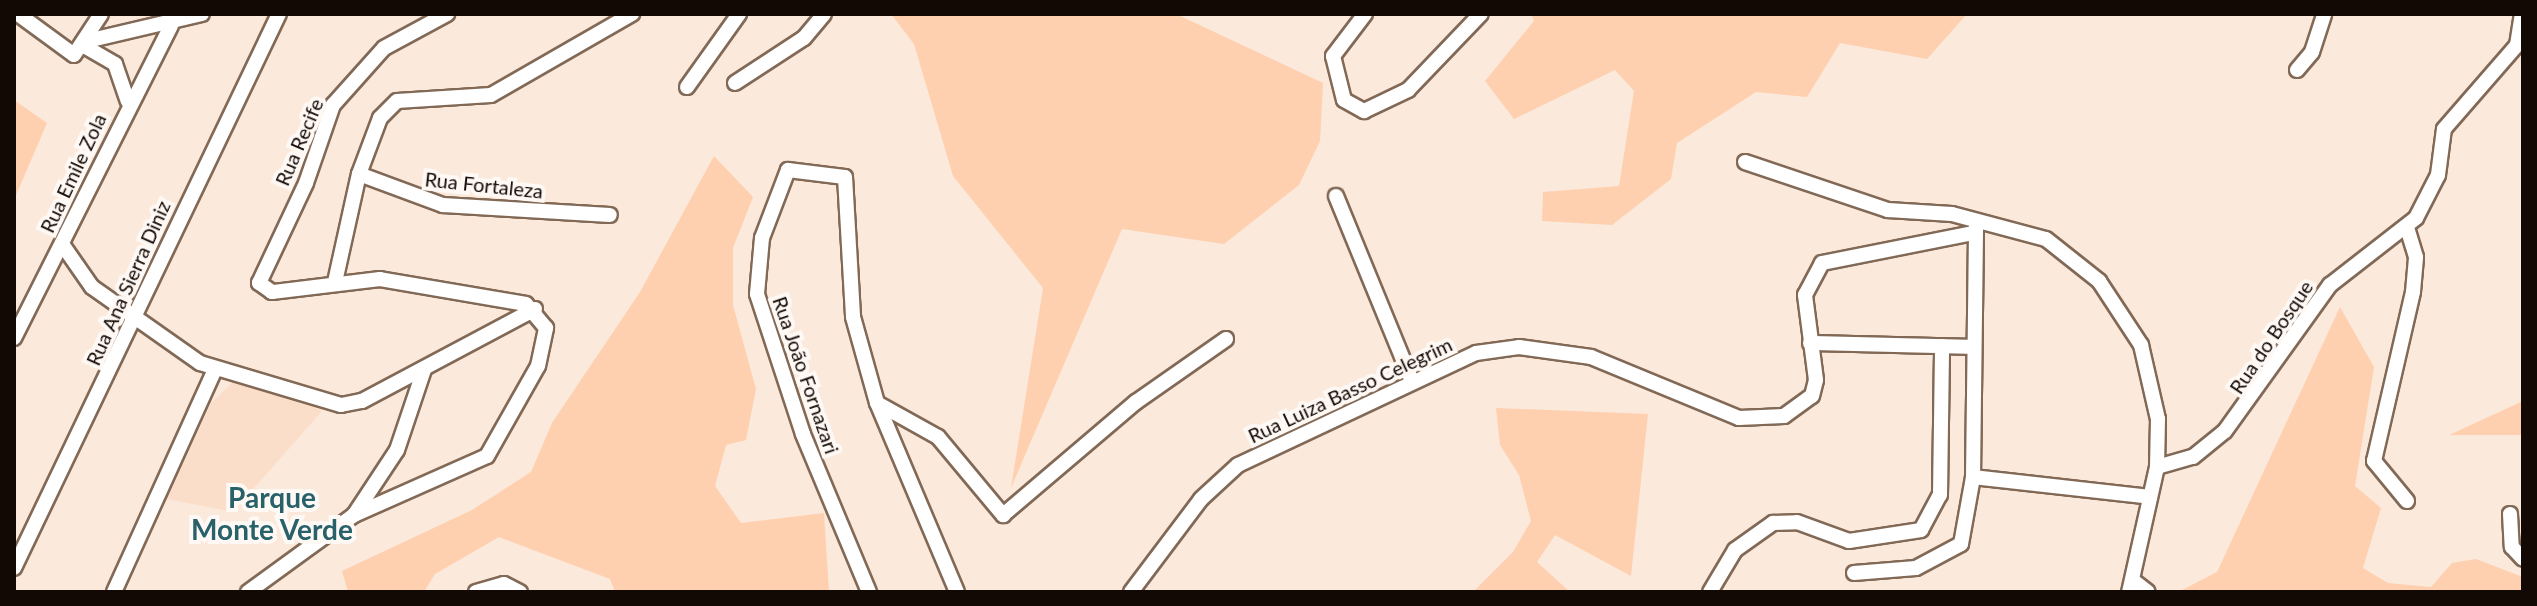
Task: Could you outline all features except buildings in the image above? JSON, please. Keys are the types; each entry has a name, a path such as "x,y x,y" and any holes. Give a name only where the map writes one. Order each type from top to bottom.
{"street":[{"path":"18,14 64,52 74,55 86,43 101,14"},
{"path":"86,43 171,26 202,14"},
{"name":"Rua Ana Sierra Diniz","path":"14,568 20,540 279,14"},
{"name":"Rua Recife","path":"335,282 272,292 259,283 333,105 384,48 447,14"},
{"path":"248,592 354,515 475,464 496,446 538,366 546,328 535,309 422,283 335,282 359,174 380,118 397,101 491,95 632,14"},
{"path":"687,87 739,14"},
{"path":"735,83 804,38 824,14"},
{"path":"1365,14 1334,50 1342,96 1364,111 1393,101 1481,14"},
{"path":"2297,70 2312,52 2324,14"},
{"name":"Rua do Bosque","path":"2157,467 2193,457 2225,431 2330,285 2407,227 2438,175 2444,129 2517,45 2522,14"},
{"name":"Rua Emile Zola","path":"14,338 62,244 128,101 171,26"},
{"path":"86,43 115,64 128,101"},
{"path":"1745,162 1888,210 2046,239 2099,281 2141,345 2158,419 2157,467 2132,587 2148,592"},
{"name":"Rua João Fornazari","path":"869,592 803,434 757,294 762,238 788,170 845,177 853,317 877,403 957,592"},
{"name":"Rua Fortaleza","path":"359,174 443,205 610,215"},
{"path":"1336,196 1411,379"},
{"path":"2407,227 2416,257 2413,292 2374,461 2407,501"},
{"path":"1970,347 1810,343 1805,295 1822,263 1975,228"},
{"path":"1854,573 1916,568 1961,544 1973,477 1970,347 1975,228"},
{"path":"62,244 92,287 215,369 350,405 424,370 535,309"},
{"path":"877,403 938,437 1000,514 1226,339"},
{"name":"Rua Luiza Basso Celegrim","path":"1131,592 1201,499 1238,465 1411,379 1476,353 1543,349 1619,367 1739,418 1771,419 1812,396 1810,343"},
{"path":"1710,592 1735,550 1773,523 1797,522 1849,541 1921,530 1940,495 1942,346"},
{"path":"114,592 215,369"},
{"path":"354,515 397,450 424,370"},
{"path":"1973,477 2150,497"},
{"path":"2510,514 2512,547 2523,559"},
{"path":"476,592 504,584 520,592"}],"shaded area":[{"path":"891,14 1176,14 1323,83 1320,141 1299,185 1224,244 1122,229 1011,488 1043,288 953,176 914,44"},
{"path":"1531,14 1967,14 1927,59 1840,43 1807,97 1756,92 1677,143 1671,179 1612,225 1542,221 1543,192 1619,186 1634,91 1615,70 1514,119 1485,81 1534,21"},
{"path":"14,100 47,123 14,200"},
{"path":"714,156 753,197 733,248 733,305 756,389 746,440 726,445 715,486 741,523 824,513 829,592 615,592 610,579 499,537 435,574 424,592 348,592 342,571 472,510 531,472 552,423 640,292"},
{"path":"2340,307 2374,367 2355,486 2381,508 2363,568 2388,583 2431,587 2452,563 2476,559 2523,577 2523,592 2178,592 2217,572"},
{"path":"236,379 260,381 322,411 233,512 167,499 211,403"},
{"path":"2523,401 2523,435 2449,435"},
{"path":"1496,408 1648,414 1631,576 1555,535 1537,562 1570,592 1473,592 1513,552 1531,521 1519,475 1500,445"}],"district":[{"name":"Parque Monte Verde","path":"272,513"}]}
